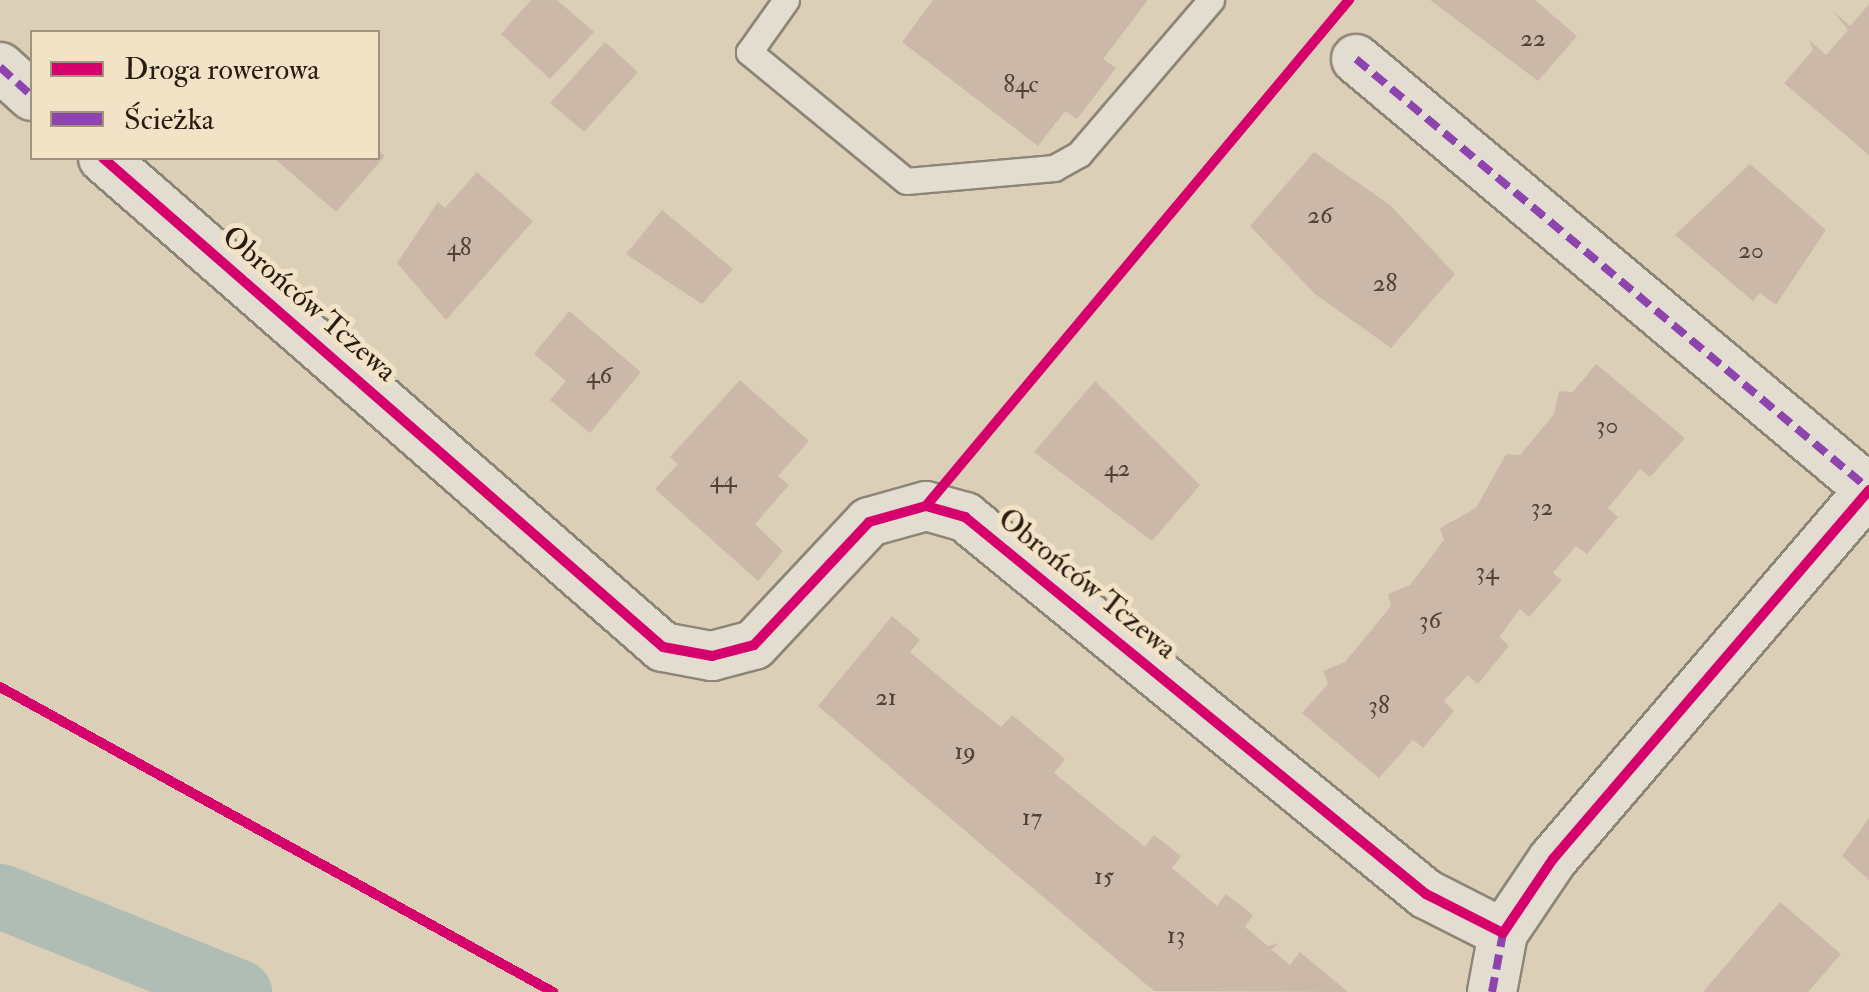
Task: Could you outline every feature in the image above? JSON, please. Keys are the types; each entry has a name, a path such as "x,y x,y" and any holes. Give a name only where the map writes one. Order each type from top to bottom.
{"street":[{"path":"1356,59 1869,490 1552,858 1503,934 1492,992"},
{"path":"0,67 30,94"},
{"name":"Obrońców Tczewa","path":"106,160 664,647 712,656 754,644 870,522 926,506 965,516 1426,894 1503,934"}],"lane":[{"path":"786,0 749,52 906,180 1054,168 1079,154 1211,0"}],"building":[{"path":"531,0 557,0 594,32 550,79 501,34"},
{"path":"933,0 1148,0 1103,59 1116,68 1077,119 1065,111 1038,146 902,42"},
{"path":"1430,0 1535,0 1577,36 1538,81"},
{"path":"1869,4 1869,155 1784,83 1813,50 1809,40 1826,55 1848,30 1833,11 1850,26"},
{"path":"605,42 638,72 584,132 550,103"},
{"path":"380,152 385,156 336,212 276,160 380,160"},
{"path":"1314,152 1390,205 1455,274 1391,348 1315,294 1250,226"},
{"path":"1750,164 1826,230 1776,305 1760,293 1753,301 1675,235"},
{"path":"477,172 533,221 446,320 397,263 438,202 445,208"},
{"path":"662,210 733,269 702,304 626,254"},
{"path":"569,311 641,372 590,433 550,400 566,381 534,354"},
{"path":"1596,364 1685,438 1650,477 1640,469 1608,508 1618,517 1587,554 1576,546 1553,573 1562,580 1529,617 1520,609 1499,637 1509,646 1478,684 1468,675 1444,701 1454,711 1423,748 1413,740 1379,778 1302,713 1328,684 1323,671 1345,662 1391,606 1388,594 1410,585 1444,540 1440,528 1476,508 1506,454 1520,455 1554,414 1559,391 1573,392"},
{"path":"740,380 809,441 778,476 789,485 755,524 783,551 758,581 655,489 678,464 670,457"},
{"path":"1095,381 1200,485 1152,541 1034,452"},
{"path":"892,616 920,640 910,652 955,690 1001,727 1012,715 1065,759 1054,773 1145,847 1154,835 1181,856 1172,868 1217,906 1226,894 1253,915 1245,927 1268,946 1280,943 1271,949 1290,965 1300,952 1348,992 1154,991 818,706"},
{"path":"1869,818 1869,880 1842,856"},
{"path":"1780,902 1841,954 1808,992 1703,992"}],"waterway":[{"path":"0,896 239,992"}],"marked path":[{"path":"1356,59 1869,489"},
{"path":"0,67 30,94"},
{"path":"1492,992 1503,933"}],"cycle path":[{"path":"926,506 1349,0"},
{"path":"105,160 663,647 712,656 754,645 869,522 926,506 965,517 1426,894 1503,933 1553,859 1869,490"},
{"path":"0,687 553,992"}]}
